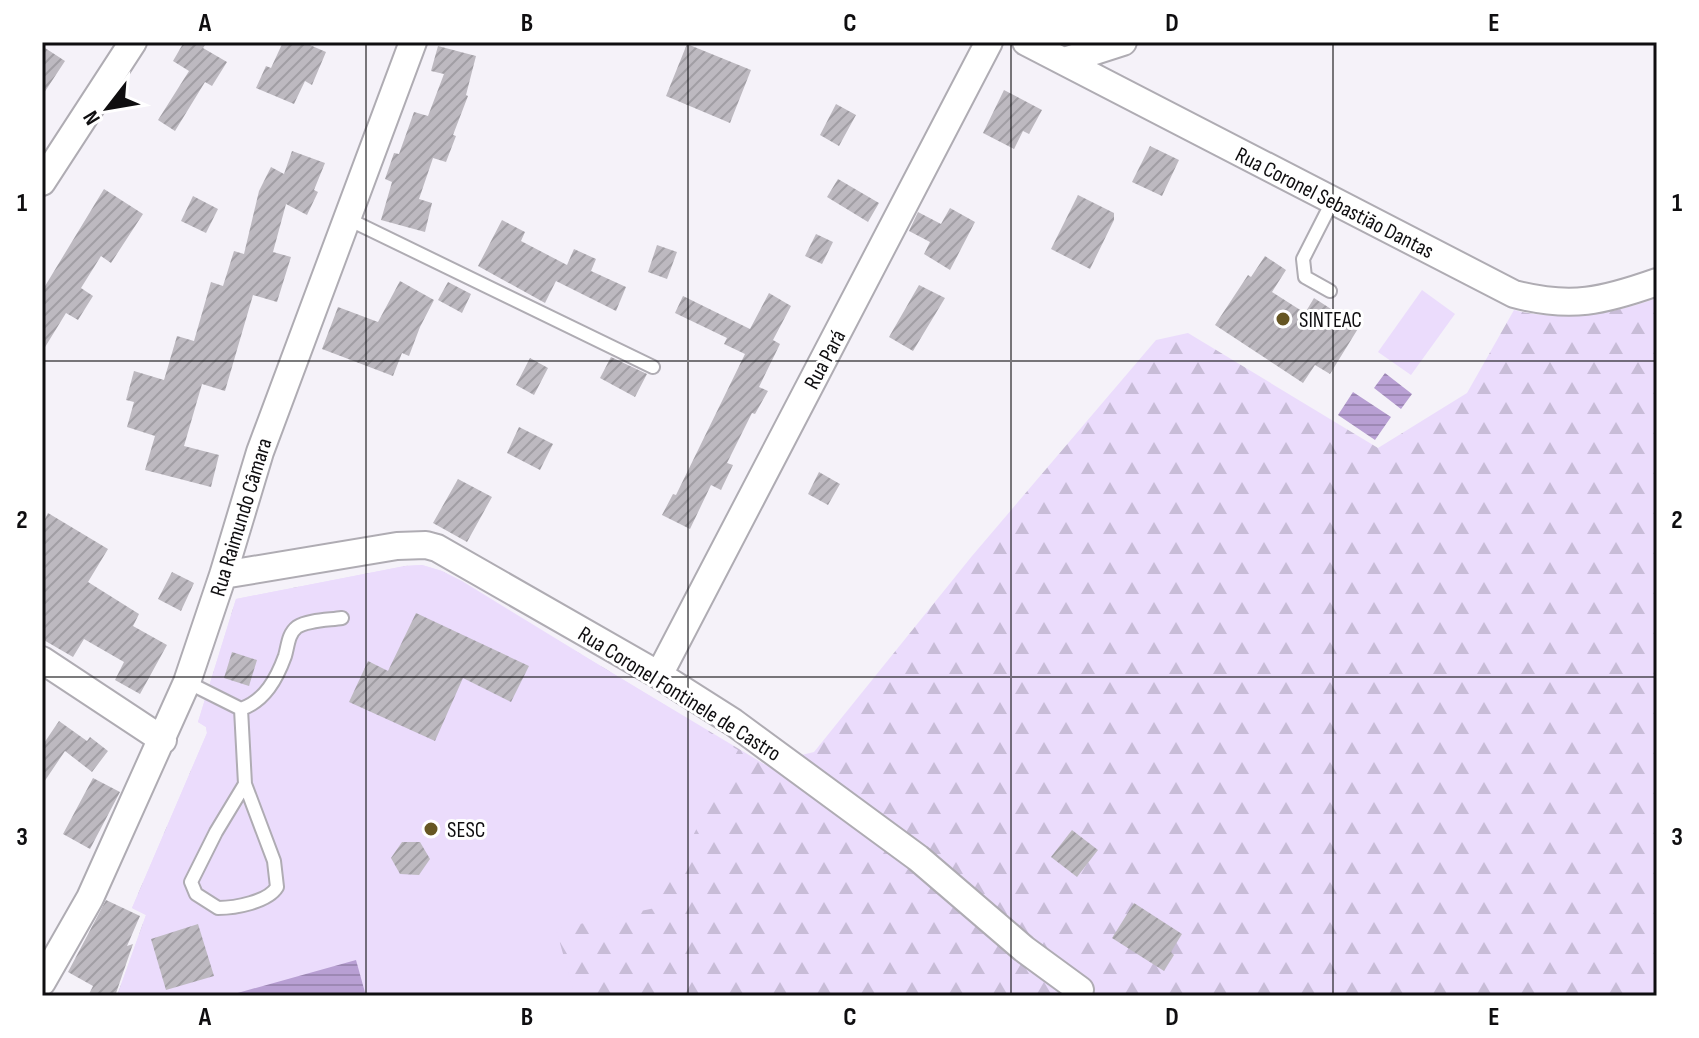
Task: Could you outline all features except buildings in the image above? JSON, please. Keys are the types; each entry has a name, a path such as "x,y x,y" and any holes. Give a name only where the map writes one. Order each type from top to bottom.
{"street":[{"path":"42,182 133,42"},
{"name":"Rua Raimundo Câmara","path":"42,982 90,898 187,682 260,452 413,42"},
{"name":"Rua Pará","path":"659,675 989,42"},
{"name":"Rua Coronel Sebastião Dantas","path":"1026,42 1514,294 1535,300 1570,303 1595,300 1657,282"},
{"path":"1064,61 1123,42"},
{"name":"Rua Coronel Fontinele de Castro","path":"223,575 397,546 426,545 470,566 659,675 733,722 918,858 1024,949 1080,990"},
{"path":"42,660 163,740"}],"lane":[{"path":"1330,291 1305,277 1303,259 1333,200"},
{"path":"346,218 653,367"},
{"path":"187,682 241,709 256,703 269,688 284,657 290,634 300,625 342,618"},
{"path":"241,709 245,784 274,861 277,887 270,895 218,908 196,894 191,882 245,784"}],"green space":[{"path":"1422,290 1455,314 1411,375 1378,352"},
{"path":"1657,298 1657,996 117,996 146,915 132,908 207,733 206,727 198,722 236,599 405,566 422,565 442,571 764,764 814,752 972,556 1156,340 1188,333 1378,448 1467,393 1514,310 1550,316 1586,315 1622,309"},
{"name":"SESC","path":"422,565 462,581 738,750 655,908 556,929 575,996 117,996 146,915 132,908 207,733 206,727 198,722 236,599"}],"shaded area":[{"path":"1385,373 1412,394 1401,409 1374,388"},
{"path":"1353,392 1391,417 1375,440 1338,415"},
{"path":"356,960 366,996 234,994"}],"place":[{"name":"SINTEAC","path":"1283,319"},
{"name":"SESC","path":"431,829"}]}
